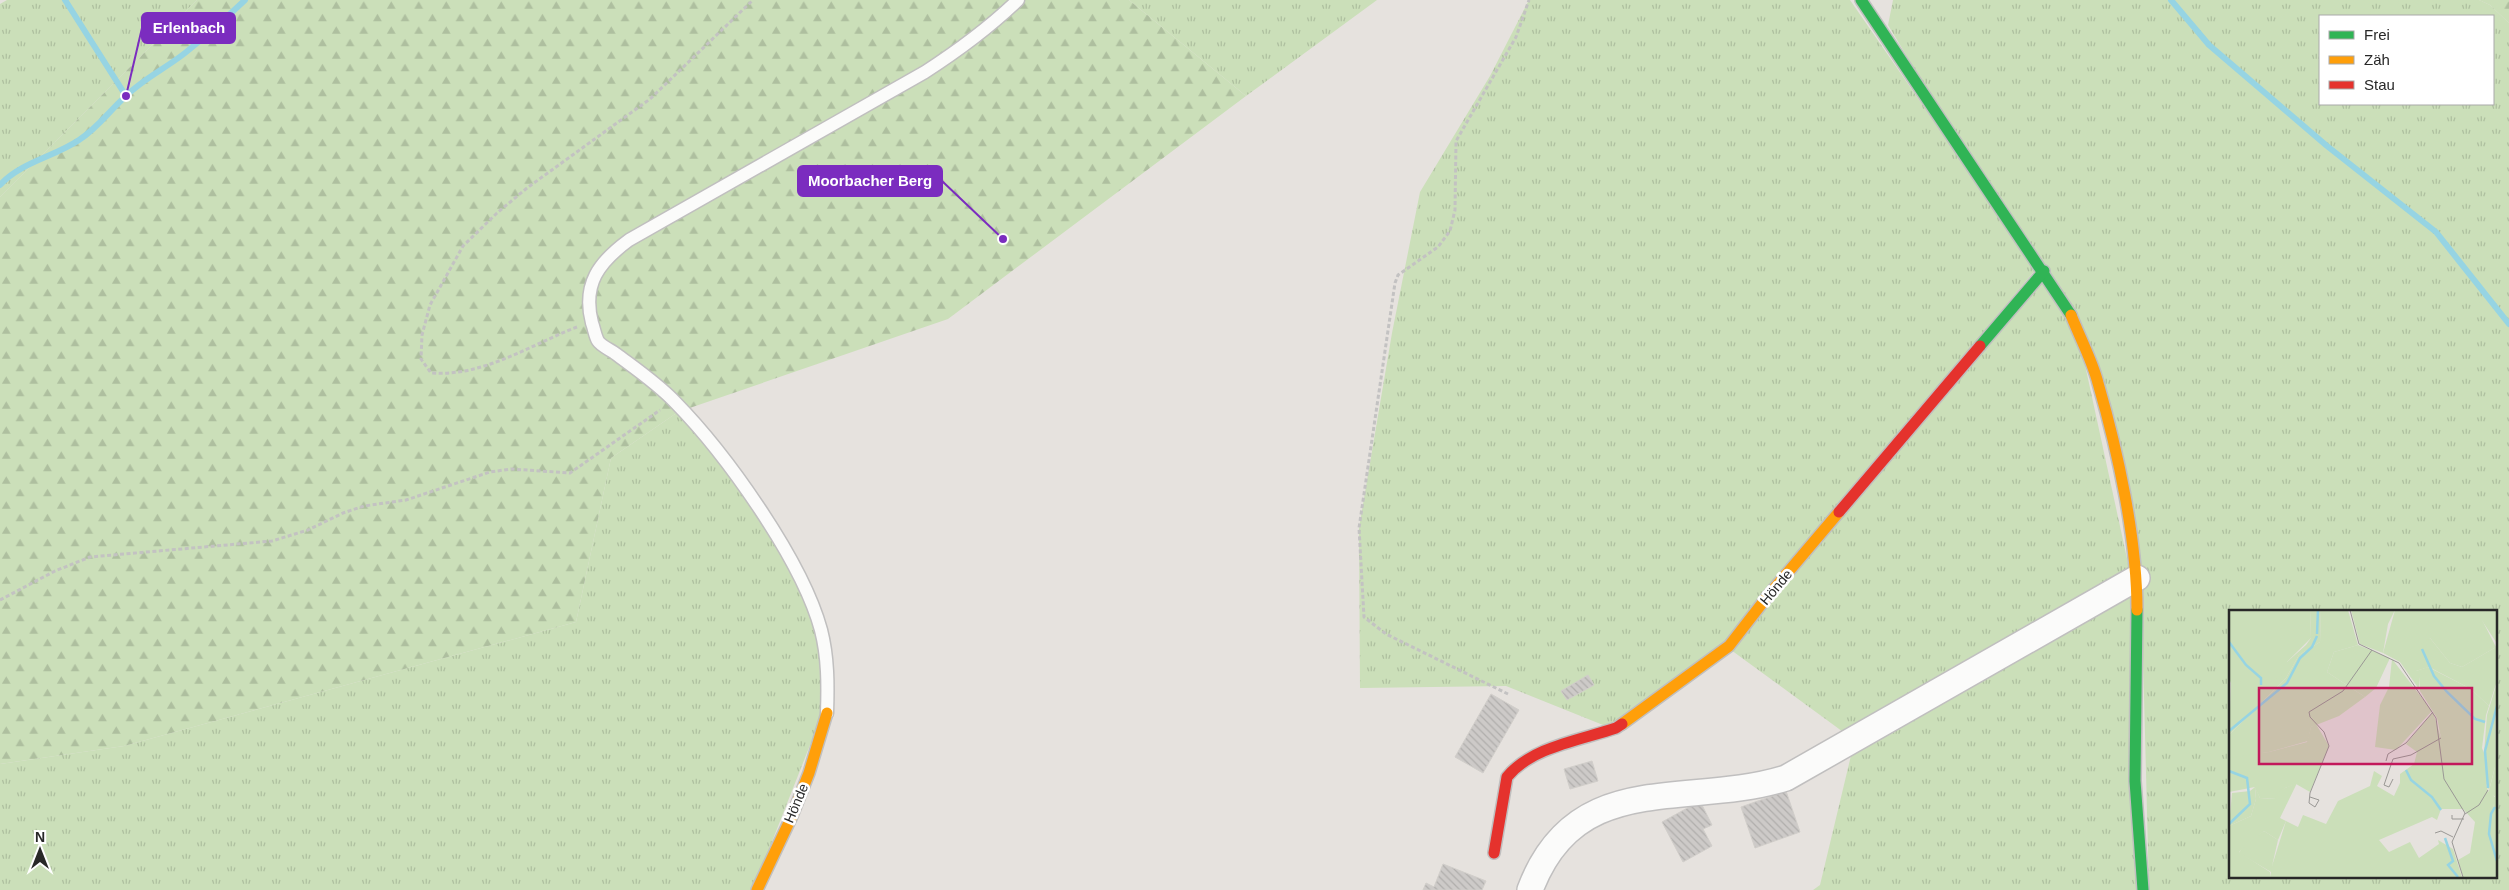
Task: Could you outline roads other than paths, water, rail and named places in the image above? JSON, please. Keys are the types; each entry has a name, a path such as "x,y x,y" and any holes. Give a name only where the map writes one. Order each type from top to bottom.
{"street":[{"path":"1861,0 2044,271 2070,314 2098,382 2123,490 2137,578 2136,781 2143,890"},
{"name":"Hönde","path":"1494,853 1507,777 1514,767 1530,756 1616,728 1729,646 1767,597 2044,271"},
{"path":"1530,890 1536,874 1553,847 1573,825 1585,816 1614,805 1638,799 1757,785 1786,778 2137,578"},
{"name":"Hönde","path":"756,890 798,799 827,713"}],"lane":[{"path":"827,713 828,677 821,630 803,581 762,515 720,454 674,400 598,341 587,302 595,273 609,255 629,240 925,72 991,27 1018,0"}],"waterway":[{"path":"65,0 126,96"},
{"path":"0,185 8,177 28,165 69,146 86,135 120,101 147,79 185,53 245,0"},
{"path":"2171,0 2209,45 2327,146 2436,232 2509,324"}],"place":[{"name":"Erlenbach","path":"126,96"},
{"name":"Moorbacher Berg","path":"1003,239"}]}
